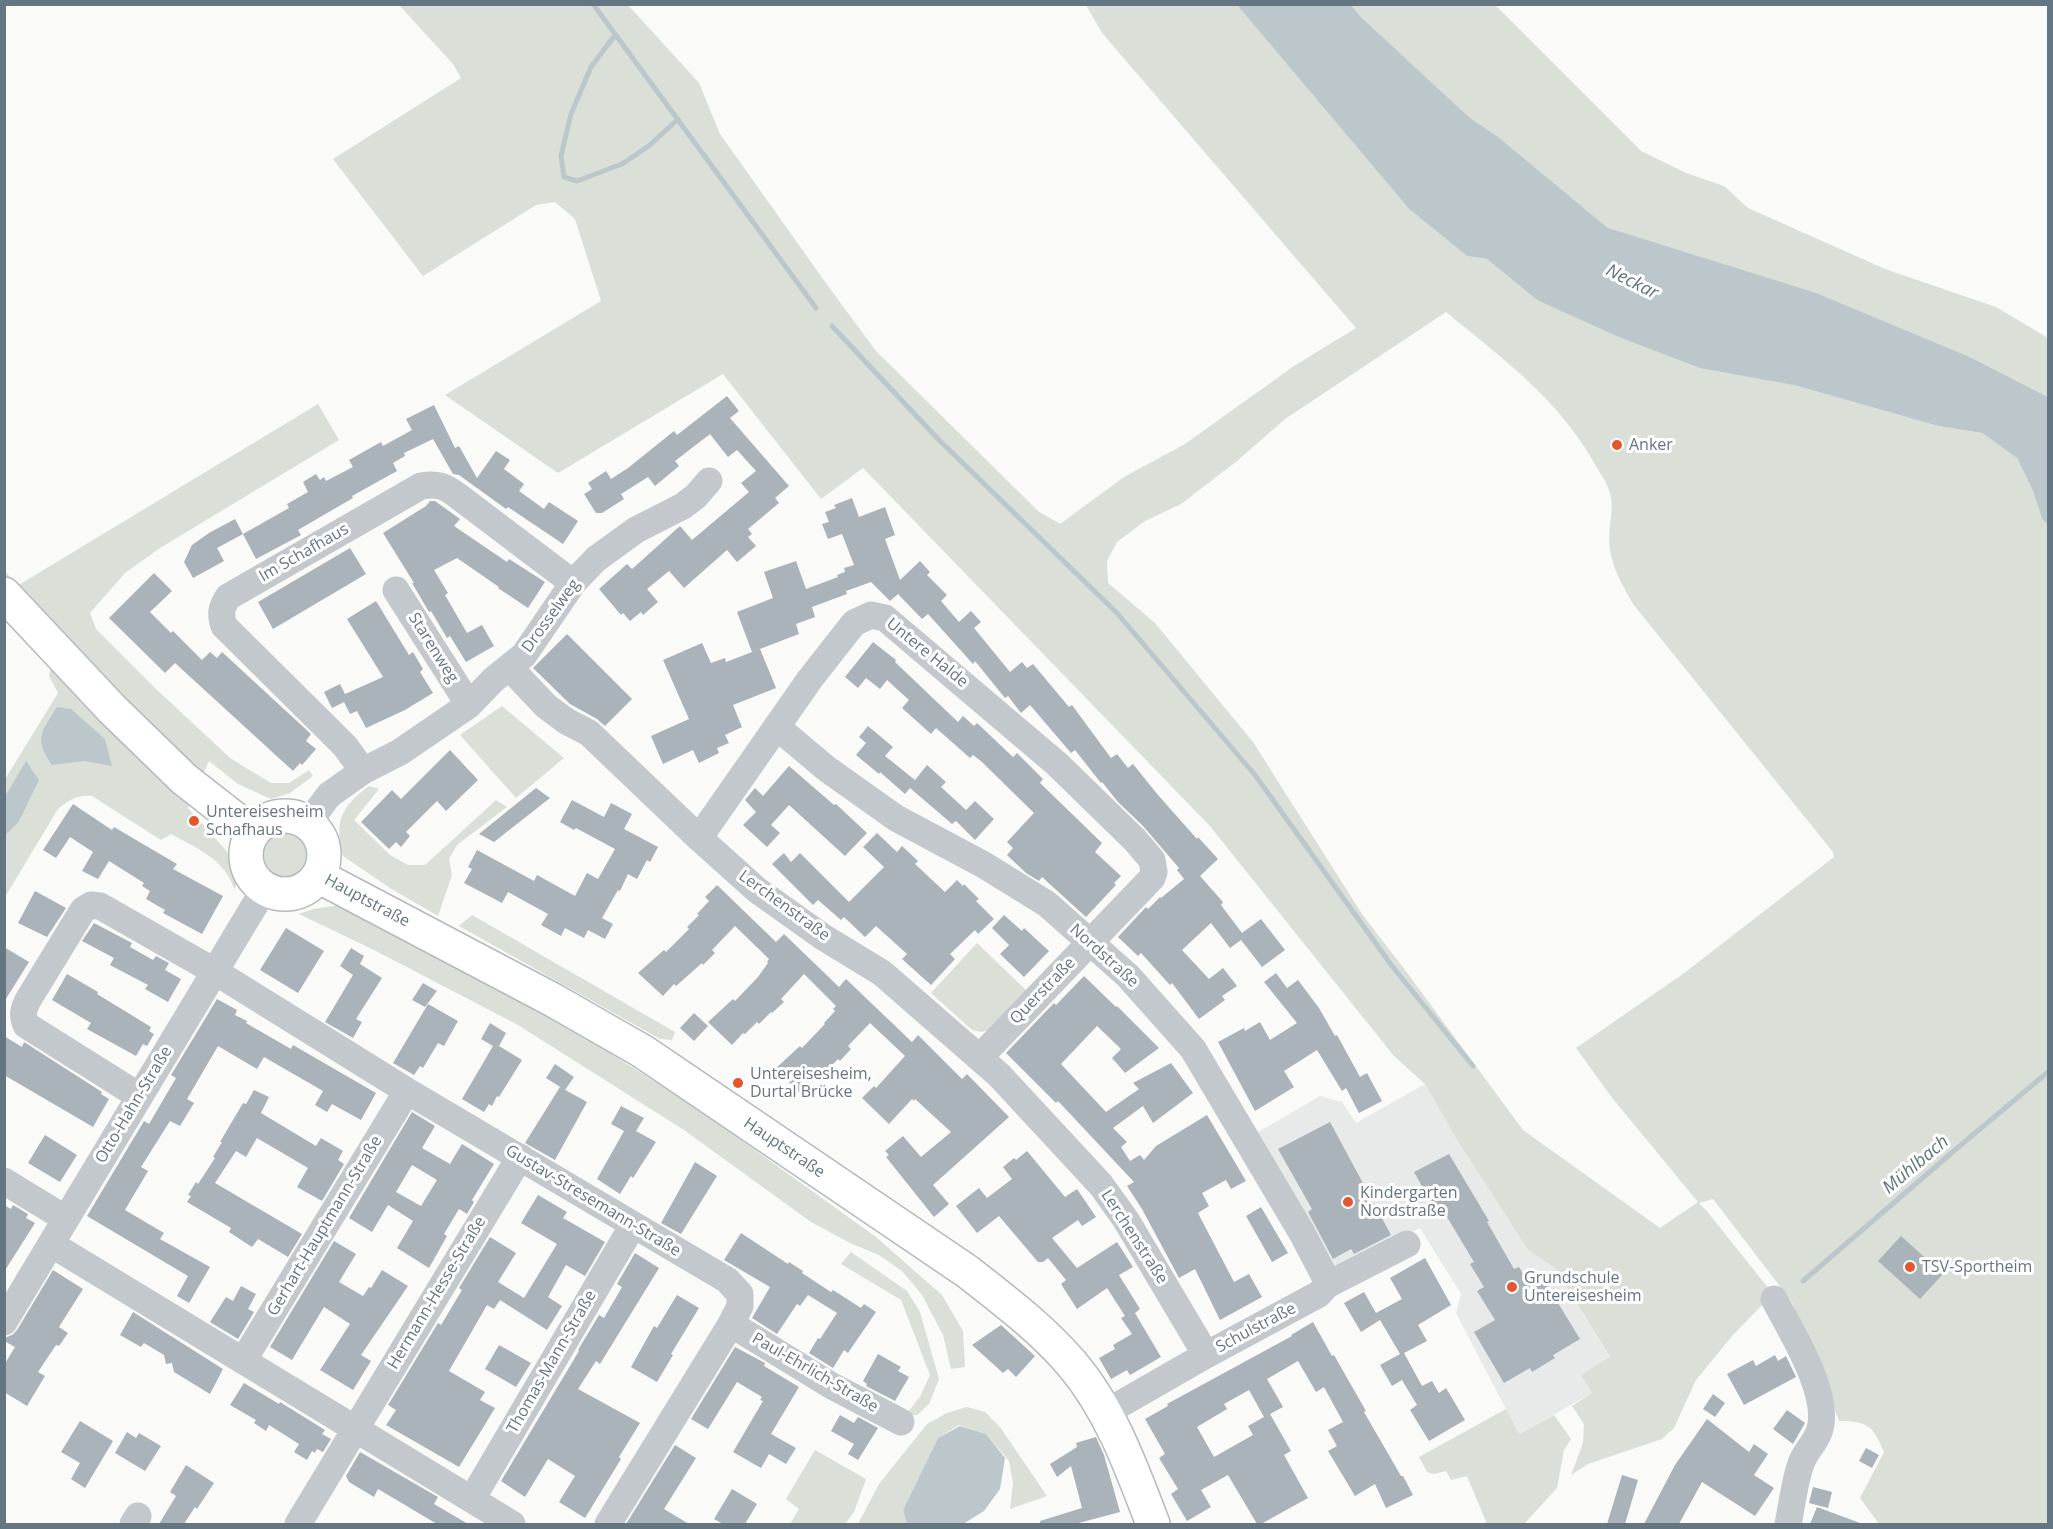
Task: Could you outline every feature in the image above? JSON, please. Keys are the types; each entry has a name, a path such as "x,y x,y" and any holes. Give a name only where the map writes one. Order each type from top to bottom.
{"main road":[{"path":"4,594 112,709 184,779 253,833"},
{"path":"280,817 292,817 308,823 323,846 324,859 318,876 300,891 285,894 265,888 255,880 246,858 253,833 268,821 280,817"},
{"name":"Hauptstraße","path":"318,876 553,1000 642,1051 968,1272 1019,1312 1072,1365 1105,1413 1132,1466 1153,1524"}],"street":[{"name":"Drosselweg","path":"509,667 524,655 573,583 596,559 636,530 683,506 696,496 709,481"},
{"name":"Im Schafhaus","path":"363,771 345,746 224,626 221,615 222,605 228,597 421,486 433,484 444,486 458,495 573,583"},
{"name":"Starenweg","path":"396,590 469,705"},
{"name":"Untere Halde","path":"699,838 810,679 854,623 871,615 885,618 1058,764 1135,840 1152,860 1154,872"},
{"path":"308,823 328,795 363,771 399,752 469,705 509,667"},
{"name":"Lerchenstraße","path":"509,667 546,706 566,721 589,732 699,838 757,890 823,937 889,978 980,1057 1101,1185 1126,1220 1206,1355"},
{"name":"Nordstraße","path":"777,727 827,769 896,818 993,870 1047,904 1128,976 1175,1026 1193,1049 1302,1233 1327,1285"},
{"name":"Querstraße","path":"980,1057 1152,878 1154,872"},
{"name":"Otto-Hahn-Straße","path":"4,1323 265,888"},
{"name":"Gustav-Stresemann-Straße","path":"139,1096 26,1025 24,1020 22,1012 28,1000 83,910 91,906 100,906 214,971 407,1091 728,1280 737,1288 740,1294 740,1306 731,1324 608,1524"},
{"name":"Gerhart-Hauptmann-Straße","path":"243,1361 407,1091"},
{"name":"Hermann-Hesse-Straße","path":"298,1524 520,1158"},
{"path":"4,1181 66,1219"},
{"name":"Thomas-Mann-Straße","path":"472,1499 633,1225"},
{"path":"51,1244 512,1524"},
{"name":"Schulstraße","path":"1105,1413 1319,1294 1327,1285 1407,1244"},
{"path":"1774,1299 1810,1369 1822,1414 1817,1437 1801,1462 1788,1524"},
{"name":"Paul-Ehrlich-Straße","path":"731,1324 832,1386 901,1422"}],"shaded area":[{"path":"399,5 628,5 699,83 720,134 876,351 1038,511 1060,524 1124,477 1185,444 1294,366 1356,328 1102,33 1086,5 1237,5 1409,209 1467,256 1487,259 1537,300 1794,385 1938,426 1982,433 2017,458 2033,491 2042,519 2048,525 2048,1524 1879,1524 1860,1498 1884,1452 1880,1443 1873,1431 1863,1424 1839,1421 1792,1302 1713,1199 1699,1203 1773,1294 1733,1335 1696,1380 1674,1428 1662,1439 1588,1464 1571,1475 1583,1443 1584,1424 1572,1406 1592,1393 1581,1375 1610,1357 1555,1268 1528,1250 1457,1140 1425,1084 1394,1056 1209,825 863,468 821,499 723,374 558,473 445,395 601,301 575,219 555,202 536,205 423,276 333,159 461,78 453,64","holes":["1446,312 1509,364 1547,400 1581,442 1603,477 1611,496 1609,540 1611,557 1620,581 1633,604 1833,852 1834,857 1683,974 1576,1048 1613,1099 1698,1202 1660,1228 1523,1130 1362,914 1253,742 1155,623 1108,583 1107,561 1117,542 1145,521 1181,504 1237,461 1285,419"]},
{"path":"1351,5 1495,5 1641,151 1686,173 1724,186 1748,208 1885,269 1996,307 2048,338 2048,397 1972,358 1608,228 1497,136 1470,118 1361,17"},
{"path":"318,404 339,440 160,548 125,573 90,613 96,629 230,758 271,783 289,783 309,770 313,776 290,793 271,799 238,784 209,761 188,808 232,857 241,877 234,889 224,870 200,850 171,834 161,840 92,796 82,796 58,809 5,897 4,781 58,693 49,676 51,665 5,615 5,571 17,586"},
{"path":"502,706 564,758 516,798 460,735"},
{"path":"369,786 379,789 354,820 390,855 408,865 425,865 496,800 507,807 457,845 449,859 452,875 438,916 390,888 343,856 339,833 342,816 352,801"},
{"path":"286,828 297,830 306,836 312,845 314,856 312,867 306,876 297,882 286,884 275,882 266,876 260,867 258,856 260,845 266,836 275,830"},
{"path":"340,905 562,1022 705,1114 876,1237 942,1295 963,1331 965,1367 951,1369 943,1335 922,1295 902,1271 879,1255 850,1243 811,1222 684,1130 518,1025 376,951 299,914 313,909"},
{"path":"472,915 675,1032 672,1040 660,1039 459,926"},
{"path":"977,943 1027,991 990,1030 981,1032 972,1030 931,993"},
{"path":"1425,1084 1457,1140 1528,1250 1555,1268 1610,1358 1592,1393 1519,1434 1456,1313 1461,1294 1420,1228 1334,1275 1253,1135 1320,1096 1342,1102 1356,1123"},
{"path":"851,1252 907,1291 920,1312 939,1379 929,1404 917,1415 906,1415 921,1395 930,1375 901,1300 841,1264"},
{"path":"967,1407 985,1412 1000,1427 1047,1496 1010,1509 1013,1483 1009,1461 986,1434 959,1425 938,1438 903,1510 907,1524 858,1524 879,1484 927,1424 947,1413"},
{"path":"1506,1409 1519,1434 1554,1415 1571,1439 1564,1450 1557,1488 1524,1524 1487,1524 1467,1476 1451,1480 1446,1471 1434,1474 1427,1472 1419,1457"},
{"path":"815,1450 866,1479 854,1512 845,1524 790,1524 799,1509 786,1499"}],"water":[{"name":"Neckar","path":"1237,5 1351,5 1361,17 1470,118 1497,136 1608,228 1816,293 1972,358 2048,397 2048,525 2042,519 2033,491 2017,458 1982,433 1938,426 1794,385 1700,368 1619,337 1537,300 1487,259 1467,256 1409,209"},
{"path":"57,707 71,709 105,739 112,766 85,761 52,765 41,741 44,729"},
{"path":"26,761 39,780 18,823 5,835 5,797"},
{"path":"960,1426 986,1434 1005,1458 1000,1489 984,1511 963,1524 907,1524 903,1510 938,1438"}],"building":[{"path":"727,396 739,411 730,418 789,486 775,498 779,503 748,529 752,534 748,537 756,546 737,562 727,550 684,588 669,571 647,589 658,602 643,615 641,612 630,621 623,613 621,615 599,589 627,564 632,569 680,526 692,540 749,492 741,483 756,471 737,450 728,457 710,434 675,461 679,466 655,486 648,477 621,494 624,499 602,513 596,513 584,494 592,489 588,483 606,471 611,479 674,431 677,435"},
{"path":"434,405 455,448 459,446 477,478 496,451 510,460 504,469 524,484 519,491 544,509 549,502 578,521 563,544 508,507 506,509 459,475 453,474 433,439 404,453 405,456 393,463 397,471 298,530 301,535 256,559 243,534 289,508 287,504 308,492 303,482 316,474 320,480 324,477 326,481 353,467 349,460 381,442 383,446 412,430 406,419"},
{"path":"852,498 859,517 885,507 895,535 885,539 900,580 920,561 930,572 927,575 947,595 941,601 959,622 971,611 981,622 974,628 1010,672 1022,662 1027,668 1033,664 1069,707 1072,705 1111,758 1117,754 1128,768 1133,764 1197,839 1198,837 1218,859 1200,876 1223,902 1221,905 1242,933 1261,919 1285,950 1262,967 1241,940 1230,948 1211,923 1182,950 1209,979 1223,968 1237,986 1222,996 1225,1000 1199,1019 1172,983 1170,985 1141,953 1138,956 1118,937 1146,907 1148,909 1184,879 1177,870 1179,868 1143,826 1101,783 1075,750 1071,753 1030,705 1021,713 1008,696 1005,698 975,661 973,664 928,614 922,619 898,594 890,601 871,582 812,607 815,617 796,624 799,634 752,652 737,612 773,598 764,572 796,561 806,589 838,577 837,575 845,572 844,568 854,565 842,534 828,539 822,524 829,522 825,512 836,508 834,505"},
{"path":"430,501 435,501 460,519 454,526 507,562 509,559 545,582 528,608 457,558 434,570 448,593 445,595 467,633 482,625 494,646 466,662 450,636 447,638 431,611 429,612 383,533 426,506"},
{"path":"235,519 243,534 217,548 224,561 193,578 184,562 192,545"},
{"path":"350,548 366,574 273,629 258,602"},
{"path":"154,573 172,591 150,612 202,660 210,652 217,658 222,652 311,734 306,741 316,749 302,765 300,763 293,771 175,663 165,673 109,618"},
{"path":"376,601 409,655 413,652 423,669 420,672 433,693 405,710 366,728 357,711 350,714 344,702 332,708 324,692 340,684 345,694 383,677 347,619"},
{"path":"567,634 632,699 605,726 570,704 533,668"},
{"path":"873,642 896,660 895,662 958,722 963,716 974,726 977,723 1013,757 1017,753 1043,779 1040,783 1102,843 1095,852 1121,876 1114,883 1116,885 1086,917 1042,877 1039,881 1026,873 1007,855 1013,848 1007,842 1034,813 982,762 973,755 970,758 936,728 931,734 902,708 909,700 887,680 880,689 866,678 858,688 845,677"},
{"path":"702,643 711,663 725,658 726,662 760,649 776,688 733,705 742,727 725,735 729,743 717,748 719,753 699,763 693,750 663,764 651,736 689,719 663,660"},
{"path":"868,726 893,747 885,756 915,780 927,765 946,782 941,787 966,810 975,801 994,819 975,840 956,821 952,824 910,788 905,794 856,755 866,743 859,737"},
{"path":"450,750 478,780 446,811 437,801 406,832 410,836 401,847 396,842 389,849 361,822 392,790 401,799"},
{"path":"789,766 867,833 845,856 789,805 771,825 780,833 767,847 743,825 756,812 745,800 755,788 763,796"},
{"path":"536,788 550,798 494,842 479,834"},
{"path":"572,800 604,817 611,803 632,814 624,829 658,847 650,862 647,860 637,879 628,874 620,891 618,890 602,918 613,924 605,939 588,930 584,938 565,928 561,936 541,925 548,914 508,892 502,903 464,883 472,869 468,867 477,850 534,881 537,875 575,896 587,873 598,879 615,849 560,822"},
{"path":"73,804 112,830 114,827 177,864 173,869 223,896 202,934 163,913 165,910 146,899 150,891 142,886 144,883 109,861 98,879 82,871 93,852 70,837 56,858 43,850"},
{"path":"877,833 897,852 902,846 918,861 915,864 945,892 957,880 963,886 964,884 979,899 976,901 994,919 978,934 975,930 950,954 955,959 931,985 902,959 907,954 876,926 865,937 844,917 841,920 818,900 813,905 772,864 784,853 791,862 800,853 849,902 884,867 863,847"},
{"path":"717,885 776,942 784,934 839,987 846,979 912,1042 918,1035 962,1079 967,1074 1009,1117 933,1185 949,1204 934,1217 886,1157 889,1155 885,1151 903,1136 921,1157 951,1132 915,1099 914,1101 912,1099 889,1124 862,1098 874,1086 876,1088 905,1056 870,1023 848,1046 851,1049 840,1061 838,1059 799,1092 775,1069 800,1046 802,1048 825,1024 836,1006 804,974 781,999 784,1002 759,1024 757,1022 745,1034 743,1033 732,1045 708,1022 733,999 735,1001 758,977 769,959 735,926 712,950 715,953 703,965 702,963 676,986 674,984 663,996 638,973 664,950 666,952 689,929 687,927 709,901 705,897"},
{"path":"35,891 66,908 47,937 18,923"},
{"path":"1004,915 1022,931 1024,928 1049,951 1024,977 1000,954 1009,945 992,928"},
{"path":"94,923 132,943 130,947 153,960 156,956 169,963 165,970 181,979 168,1002 145,989 148,985 110,965 114,958 82,941"},
{"path":"286,928 324,951 298,993 260,970"},
{"path":"4,947 29,962 4,1002"},
{"path":"351,948 364,956 360,964 382,978 356,1019 362,1022 353,1038 325,1022 353,975 340,966"},
{"path":"1276,973 1287,988 1283,991 1298,980 1319,1008 1335,1036 1337,1035 1360,1077 1367,1073 1382,1101 1359,1113 1346,1088 1342,1091 1317,1050 1284,1071 1294,1087 1255,1111 1218,1042 1260,1022 1270,1040 1297,1023 1264,982"},
{"path":"67,974 151,1027 149,1031 154,1034 147,1046 143,1044 136,1056 87,1029 91,1023 52,1000"},
{"path":"1084,976 1159,1048 1125,1073 1112,1058 1121,1049 1097,1026 1061,1064 1106,1112 1139,1089 1133,1083 1171,1063 1193,1093 1153,1123 1143,1106 1113,1128 1127,1142 1121,1147 1130,1161 1140,1155 1144,1160 1156,1146 1207,1115 1246,1181 1231,1189 1226,1180 1202,1193 1209,1206 1198,1213 1234,1282 1249,1274 1262,1297 1220,1320 1195,1269 1179,1278 1127,1186 1134,1182 1058,1101 1056,1103 1006,1053 1054,1003 1056,1005"},
{"path":"423,983 437,991 425,1007 412,1000"},
{"path":"217,999 237,1010 235,1015 247,1021 246,1023 291,1049 293,1045 376,1093 361,1120 332,1104 327,1112 315,1105 323,1091 264,1057 257,1069 218,1046 187,1099 194,1103 180,1126 170,1121 141,1167 148,1171 125,1210 164,1233 160,1239 210,1267 189,1303 177,1296 188,1276 87,1216 144,1121 149,1124 176,1078 171,1075"},
{"path":"428,1004 458,1021 444,1046 438,1043 423,1068 420,1066 414,1075 393,1063"},
{"path":"694,1013 708,1026 694,1041 680,1028"},
{"path":"490,1023 506,1033 499,1046 522,1060 499,1097 497,1096 492,1106 489,1104 484,1112 462,1099 493,1046 481,1039"},
{"path":"4,1036 22,1047 24,1042 102,1092 101,1094 109,1099 93,1127 4,1075"},
{"path":"555,1064 574,1077 565,1090 546,1078"},
{"path":"560,1087 587,1102 555,1160 525,1143"},
{"path":"254,1090 269,1097 261,1113 316,1146 321,1138 343,1151 338,1160 344,1164 322,1201 297,1187 308,1168 257,1138 246,1157 236,1151 215,1183 302,1234 288,1257 258,1239 252,1247 229,1232 231,1228 187,1202 191,1196 188,1195 196,1182 198,1184 215,1158 213,1157 222,1142 220,1142 243,1103 246,1104"},
{"path":"621,1106 644,1118 636,1131 656,1142 620,1194 597,1179 624,1131 611,1124"},
{"path":"412,1112 435,1126 422,1148 450,1164 462,1144 494,1164 472,1200 474,1202 467,1214 459,1209 444,1234 447,1236 429,1268 397,1248 413,1221 388,1205 372,1232 349,1218","holes":["412,1165 437,1180 421,1206 396,1192"]},
{"path":"1330,1122 1391,1235 1354,1254 1351,1249 1333,1259 1308,1212 1312,1209 1278,1149"},
{"path":"45,1135 77,1155 60,1182 28,1163"},
{"path":"1027,1151 1065,1197 1077,1189 1096,1217 1082,1226 1078,1220 1052,1238 1077,1268 1117,1242 1133,1267 1119,1275 1140,1309 1135,1313 1161,1357 1130,1375 1127,1370 1111,1379 1099,1358 1115,1349 1113,1345 1132,1334 1121,1318 1125,1316 1107,1288 1077,1309 1061,1284 1066,1280 1048,1258 1043,1262 1038,1262 999,1216 977,1233 956,1206 979,1188 987,1198 1012,1179 1003,1167"},
{"name":"Grundschule Untereisesheim","path":"1449,1154 1489,1221 1487,1222 1514,1269 1519,1267 1531,1288 1544,1280 1580,1339 1553,1355 1555,1358 1532,1372 1530,1368 1504,1383 1474,1332 1495,1320 1477,1291 1484,1287 1470,1264 1474,1262 1441,1207 1432,1204 1414,1172"},
{"path":"695,1162 717,1176 681,1234 661,1223"},
{"path":"538,1195 567,1212 563,1218 605,1242 585,1276 566,1265 548,1297 562,1306 547,1330 500,1300 494,1309 487,1305 449,1371 485,1392 480,1400 495,1408 459,1467 386,1425 396,1410 388,1405 438,1323 441,1325 462,1290 459,1288 490,1237 516,1253 498,1282 524,1298 557,1244 521,1223"},
{"path":"4,1205 11,1209 13,1205 28,1214 26,1218 35,1223 4,1272"},
{"path":"1261,1207 1288,1253 1272,1262 1246,1216"},
{"path":"741,1233 788,1264 789,1262 803,1271 802,1273 831,1292 833,1290 861,1308 864,1304 876,1312 848,1353 844,1350 833,1368 809,1353 837,1313 808,1295 800,1306 797,1304 777,1334 752,1318 770,1287 724,1260"},
{"name":"TSV-Sportheim","path":"1901,1236 1943,1274 1920,1299 1878,1261"},
{"path":"334,1241 356,1254 339,1282 363,1296 382,1270 408,1286 361,1355 371,1361 353,1390 320,1370 350,1324 324,1307 292,1360 270,1347"},
{"path":"635,1253 659,1268 600,1364 596,1361 578,1389 640,1423 585,1518 559,1502 575,1476 548,1459 525,1497 501,1481 599,1315 604,1318 622,1287 617,1284"},
{"path":"1425,1258 1451,1305 1418,1325 1427,1341 1404,1353 1422,1386 1432,1381 1439,1393 1446,1388 1465,1420 1429,1441 1410,1410 1417,1405 1402,1380 1392,1386 1380,1365 1400,1354 1380,1320 1361,1332 1344,1303 1364,1292 1376,1313 1402,1299 1390,1278"},
{"path":"53,1270 83,1289 59,1327 68,1333 59,1346 56,1345 38,1372 45,1376 27,1406 4,1392 4,1365 15,1347 4,1341 4,1338 17,1330"},
{"path":"241,1286 256,1294 248,1309 254,1312 238,1339 210,1322 226,1297 233,1301"},
{"path":"677,1295 699,1308 657,1382 631,1367 654,1326 657,1328"},
{"path":"133,1312 223,1369 210,1394 174,1372 172,1363 166,1364 164,1355 144,1343 141,1347 120,1335"},
{"path":"1313,1322 1413,1495 1386,1508 1375,1484 1355,1496 1328,1451 1337,1446 1328,1430 1343,1422 1324,1387 1316,1392 1298,1361 1267,1379 1283,1407 1270,1414 1291,1451 1284,1455 1308,1498 1261,1524 1257,1524 1228,1475 1201,1490 1211,1507 1187,1521 1171,1494 1178,1489 1159,1458 1165,1454 1145,1419 1168,1406 1167,1404","holes":["1249,1390 1264,1417 1248,1426 1253,1435 1214,1457 1197,1427 1227,1409 1224,1404"]},
{"path":"1001,1325 1035,1356 1016,1377 1008,1369 1003,1373 972,1345"},
{"path":"499,1345 531,1363 516,1387 485,1369"},
{"path":"735,1347 765,1363 764,1366 799,1387 771,1434 796,1448 786,1464 769,1454 761,1468 733,1452 763,1401 760,1400 762,1397 737,1382 708,1429 691,1419"},
{"path":"878,1354 901,1367 898,1371 909,1377 895,1401 866,1386 867,1384 863,1381"},
{"path":"1775,1355 1778,1361 1786,1356 1796,1377 1744,1405 1727,1374 1753,1360 1756,1366"},
{"path":"244,1383 325,1430 322,1434 331,1439 323,1452 317,1449 315,1453 312,1451 307,1460 294,1452 299,1444 269,1425 266,1431 254,1423 256,1420 230,1405"},
{"path":"1713,1394 1725,1403 1715,1417 1703,1409"},
{"path":"1787,1410 1805,1423 1793,1444 1773,1429"},
{"path":"840,1415 854,1423 858,1417 878,1428 858,1460 848,1454 854,1444 831,1431"},
{"path":"1707,1419 1749,1452 1754,1444 1768,1454 1754,1475 1774,1488 1755,1516 1702,1482 1679,1524 1644,1524 1675,1465"},
{"path":"80,1421 113,1441 85,1488 71,1479 80,1463 61,1452"},
{"path":"127,1432 136,1438 139,1433 161,1446 145,1471 115,1453"},
{"path":"1096,1437 1104,1455 1120,1512 1075,1524 1040,1524 1040,1521 1082,1508 1071,1466 1057,1477 1050,1464 1077,1447 1076,1443"},
{"path":"675,1445 696,1458 664,1509 689,1524 626,1524"},
{"path":"1866,1448 1879,1455 1872,1468 1859,1461"},
{"path":"360,1452 438,1497 434,1504 468,1524 437,1524 378,1489 374,1497 349,1482 346,1476"},
{"path":"186,1465 214,1483 184,1524 159,1524 176,1496 170,1492"},
{"path":"1622,1475 1638,1480 1625,1524 1607,1524"},
{"path":"1813,1487 1832,1492 1828,1508 1809,1503"},
{"path":"732,1489 757,1504 745,1524 723,1524 714,1519"},
{"path":"1817,1507 1860,1523 1810,1524"}],"waterway":[{"path":"593,4 816,308"},
{"path":"615,35 591,67 571,114 561,156 564,177 577,181 622,164 650,145 678,119"},
{"path":"832,326 938,439 1116,612 1255,775 1392,966 1473,1066"},
{"name":"Mühlbach","path":"1803,1281 2048,1072"}],"place":[{"name":"Anker","path":"1617,445"},
{"name":"Untereisesheim Schafhaus","path":"194,821"},
{"name":"Untereisesheim, Durtal Brücke","path":"738,1083"},
{"name":"Kindergarten Nordstraße","path":"1348,1202"},
{"name":"TSV-Sportheim","path":"1910,1267"},
{"name":"Grundschule Untereisesheim","path":"1512,1287"}]}
